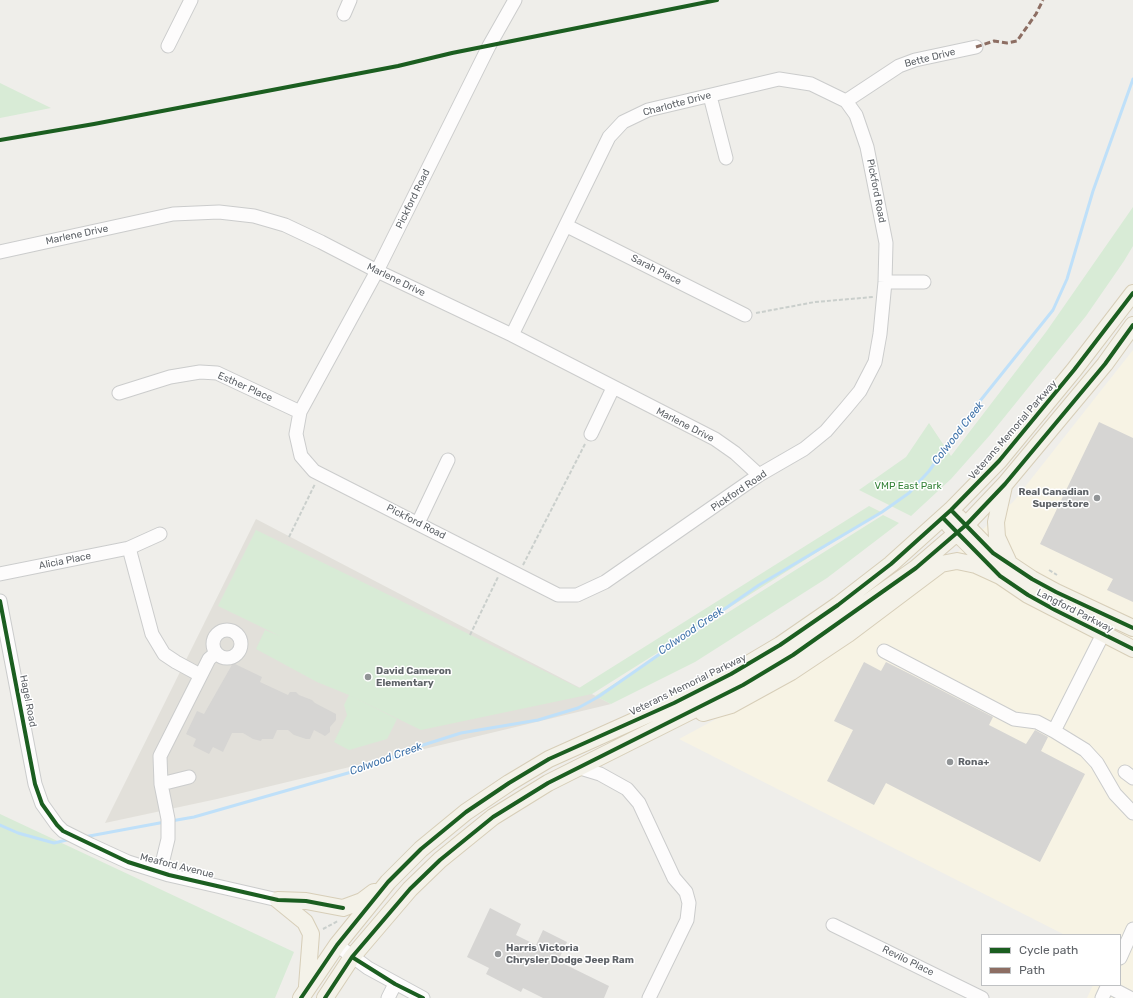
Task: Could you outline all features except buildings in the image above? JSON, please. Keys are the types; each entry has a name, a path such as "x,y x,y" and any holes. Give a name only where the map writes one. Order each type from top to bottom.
{"main road":[{"name":"Veterans Memorial Parkway","path":"325,998 352,957 410,888 440,860 493,817 577,767 667,723 755,669 891,564 947,514 999,461 1036,418 1107,329 1133,293"},
{"name":"Veterans Memorial Parkway","path":"304,993 337,945 388,882 421,849 466,812 509,783 549,759 674,703 755,669 793,655 852,616 916,568 961,529 1005,484 1105,364 1133,325"},
{"path":"667,723 731,705 791,672 848,634 941,564 957,561 1004,570 997,537 996,522 1005,484"},
{"name":"Langford Parkway","path":"947,514 1028,596 1133,649"},
{"name":"Langford Parkway","path":"1004,570 1056,592 1133,628"},
{"path":"278,900 306,901 343,908 362,901 388,882"},
{"path":"278,900 305,922 311,934 304,993"}],"street":[{"path":"168,46 191,0"},
{"path":"344,14 350,0"},
{"name":"Pickford Road","path":"516,0 489,46 377,271 300,412 296,434 301,456 314,471 558,595 577,595 605,582 759,475 804,449 826,431 860,391 875,362 880,334 885,282 886,243 868,147 856,115 846,101"},
{"name":"Bette Drive","path":"846,101 899,66 916,60 976,47"},
{"name":"Charlotte Drive","path":"512,335 567,226 588,177 609,137 623,122 648,110 779,79 811,84 846,101"},
{"path":"710,96 726,158"},
{"name":"Marlene Drive","path":"0,252 173,214 219,212 254,216 285,225 377,271 512,335 715,439 735,453 759,475"},
{"name":"Sarah Place","path":"567,226 745,315"},
{"path":"885,282 924,282"},
{"name":"Esther Place","path":"119,393 170,377 200,372 217,373 300,412"},
{"path":"591,434 613,388"},
{"path":"418,523 448,460"},
{"name":"Alicia Place","path":"0,574 129,548 160,534"},
{"path":"129,548 152,634 164,654 200,675"},
{"name":"Hagel Road","path":"0,601 35,784 42,804"},
{"path":"1054,731 1103,634"},
{"path":"884,651 1014,719 1037,722 1085,750 1105,774 1115,794 1133,813"},
{"path":"160,872 168,838 168,819 161,784 160,756 200,675 209,659 216,653"},
{"path":"577,767 600,774 627,789 639,803 674,878 686,892 689,903 687,920 649,998"},
{"path":"161,784 189,777"},
{"name":"Meaford Avenue","path":"42,804 64,831 128,862 160,872 278,900"},
{"name":"Revilo Place","path":"833,925 982,998"},
{"path":"1121,956 1133,930"},
{"path":"337,945 352,957 395,984 423,998"},
{"path":"388,998 395,984"},
{"path":"1102,998 1108,986 1130,998"}],"path":[{"path":"745,315 815,302 884,296"},
{"path":"518,574 591,434"},
{"path":"289,536 320,474"},
{"path":"470,635 503,567"},
{"path":"1049,570 1058,575"},
{"path":"316,933 343,918"}],"shaded area":[{"path":"1133,350 1133,998 1087,998 1093,986 1121,986 1121,934 1063,934 679,739 796,676 906,599 1013,502"},
{"name":"David Cameron Elementary","path":"256,519 611,704 217,799 105,823"}],"green space":[{"path":"0,83 51,108 0,118"},
{"name":"VMP East Park","path":"1133,207 1133,246 1124,261 1086,316 990,435 951,479 911,516 859,490 906,457 929,423 951,456 1046,332"},
{"path":"869,506 881,512 592,694 421,730 349,695 317,682 256,649 265,630 280,636 218,606 256,530 579,688"},
{"name":"VMP East Park","path":"883,515 899,523 827,578 695,662 611,704 595,696"},
{"path":"349,695 397,719 387,739 349,750 334,742 347,715 344,705"},
{"path":"0,814 294,952 275,998 0,998"}],"waterway":[{"name":"Colwood Creek","path":"171,821 194,817 369,767 420,746 461,733 538,720 578,708 598,697 759,585 882,512 909,493 929,471 980,401 1053,310 1067,279 1093,191 1133,79"},
{"name":"Colwood Creek","path":"84,837 165,822"},
{"name":"Colwood Creek","path":"0,825 18,833 54,843 71,839"}],"marked path":[{"path":"976,47 994,41 1007,43 1017,41 1036,14 1043,0"}],"cycle path":[{"path":"0,140 94,124 398,66 452,53 717,0"},
{"path":"301,998 337,945 388,882 421,849 466,812 509,783 549,759 674,703 731,674 780,645 838,605 891,564 951,510 999,461 1074,370 1133,293"},
{"path":"325,998 352,957 410,889 440,860 493,817 548,783 743,685 793,655 916,568 966,525 1005,484 1105,364 1133,325"},
{"path":"951,510 993,553 1032,579 1056,592 1133,628"},
{"path":"943,518 1000,576 1028,595 1055,610 1133,649"},
{"path":"0,601 35,784 42,804 63,831 128,862 169,875 278,900 306,901 343,908"},
{"path":"352,957 395,984 423,998"}],"place":[{"name":"Real Canadian Superstore","path":"1097,498"},
{"name":"David Cameron Elementary","path":"368,677"},
{"name":"Rona+","path":"950,762"},
{"name":"Harris Victoria Chrysler Dodge Jeep Ram","path":"498,954"}]}
